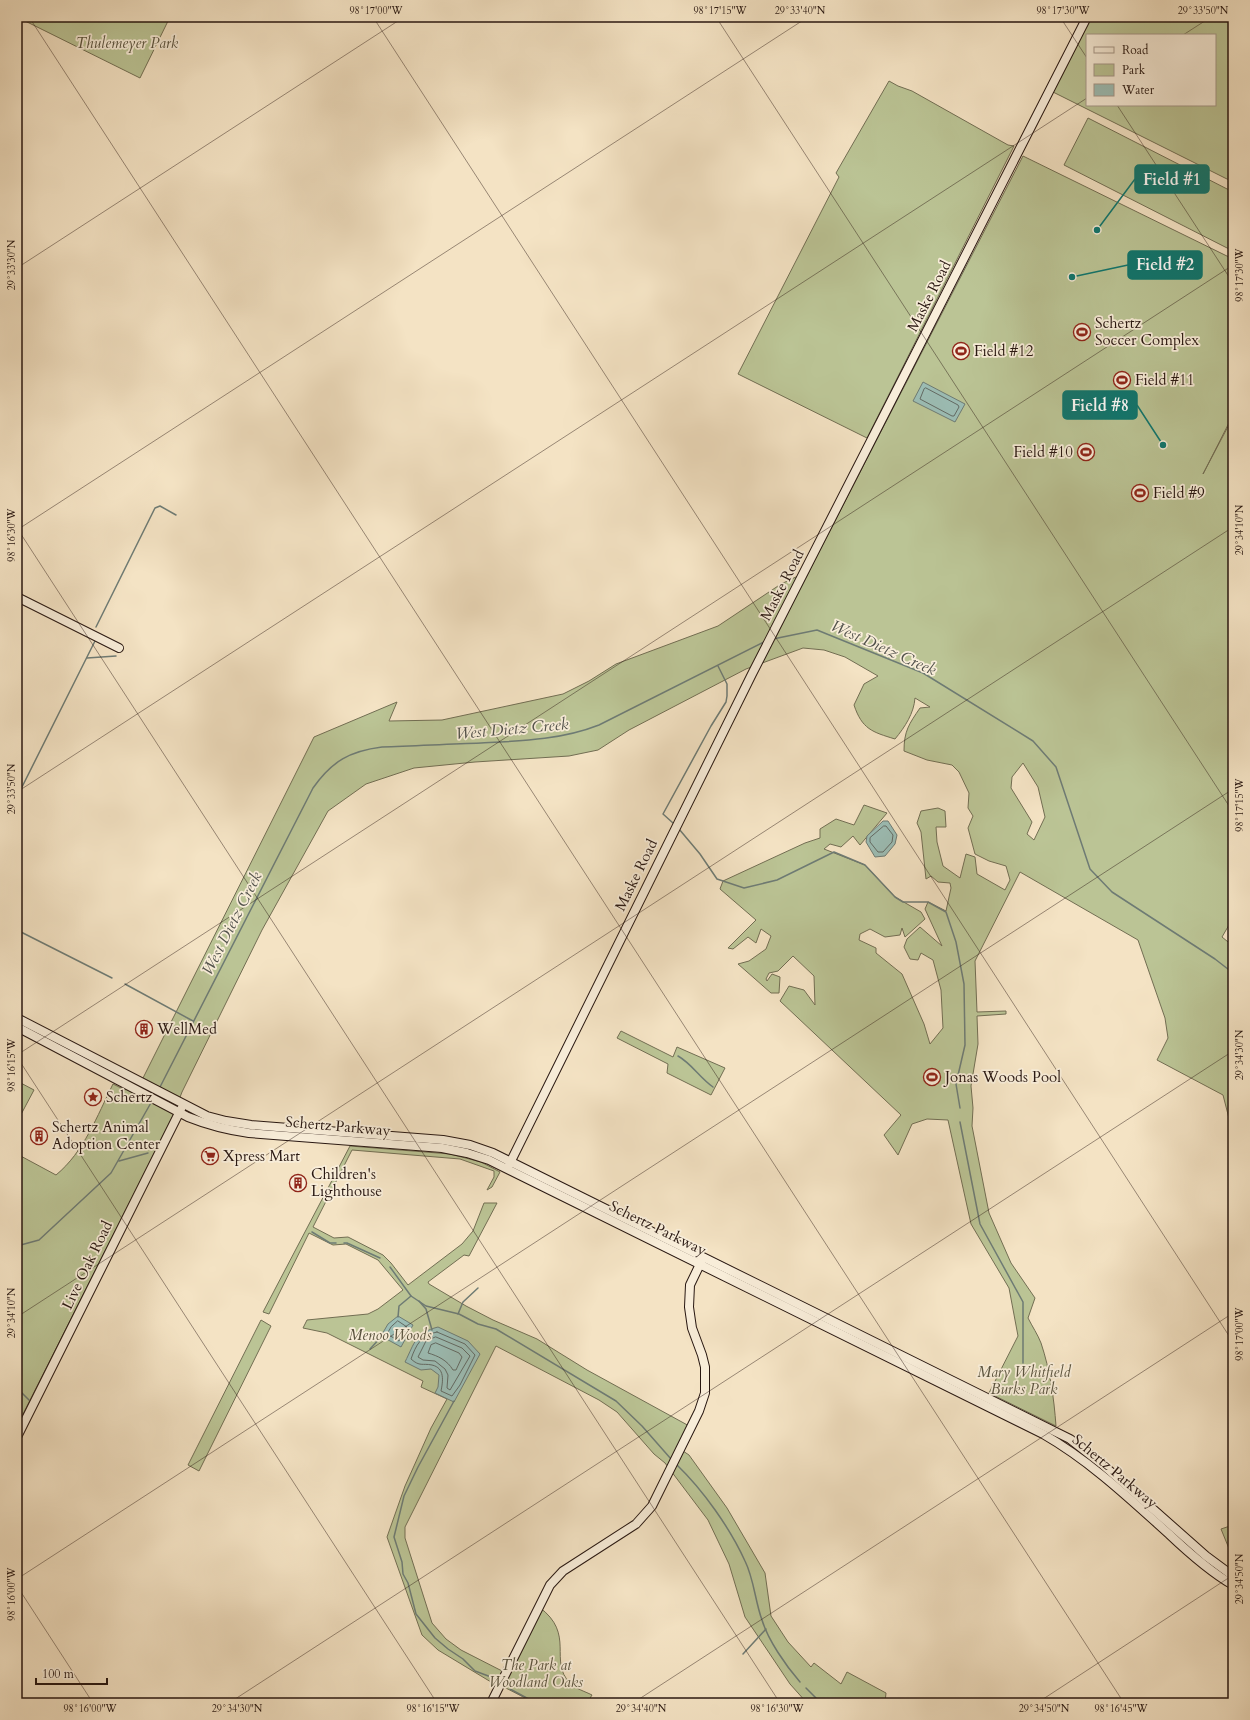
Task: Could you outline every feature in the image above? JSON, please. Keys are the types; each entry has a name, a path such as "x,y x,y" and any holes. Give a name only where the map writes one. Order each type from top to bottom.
{"street":[{"name":"Maske Road","path":"510,1165 752,674 1087,17"},
{"path":"17,597 120,648"},
{"name":"Schertz Parkway","path":"17,1018 33,1031 130,1082 181,1108 207,1116 250,1125 443,1140 470,1145 702,1261 1066,1447 1097,1470 1200,1562 1233,1586"},
{"name":"Schertz Parkway","path":"17,1027 33,1031"},
{"name":"Live Oak Road","path":"17,1437 181,1108"},
{"name":"Schertz Parkway","path":"702,1261 1070,1439 1098,1460 1206,1556 1233,1576"},
{"path":"491,1703 550,1586 563,1571 632,1527 645,1516 657,1497 705,1393 705,1367 692,1328 689,1307 690,1285 702,1261"}],"green space":[{"name":"Thulemeyer Park","path":"17,17 170,17 140,78"},
{"path":"1090,17 1233,17 1233,182 1053,92"},
{"path":"889,81 912,91 1008,145 1014,146 867,438 738,374 839,177 836,173"},
{"path":"1088,118 1233,192 1233,251 1064,165"},
{"name":"Mary Whitfield Burks Park","path":"1023,156 1233,259 1233,415 1203,474 1233,417 1233,918 1222,937 1233,946 1233,1134 1223,1095 1157,1060 1168,1038 1165,1018 1138,940 1020,872 975,961 977,1012 1006,1011 1006,1014 977,1016 978,1044 971,1086 973,1108 972,1126 989,1213 1011,1263 1035,1298 1028,1318 1040,1340 1047,1363 1053,1395 1056,1426 989,1393 1018,1336 1009,1288 971,1224 948,1120 927,1119 912,1124 898,1155 884,1135 901,1115 780,1001 789,986 804,990 815,1005 814,976 793,956 778,971 769,973 766,979 767,981 772,974 780,977 779,993 771,993 738,964 749,961 766,949 771,936 761,929 756,943 748,937 733,949 728,948 756,920 720,889 723,881 805,843 820,838 820,829 836,819 854,825 864,805 887,813 860,845 853,836 841,847 830,844 824,849 865,865 895,897 921,912 925,919 905,937 902,928 900,935 885,937 870,929 860,934 859,940 876,948 876,953 902,974 924,1024 930,1044 943,1028 941,990 933,960 921,953 918,960 910,959 904,947 907,939 920,927 942,946 925,909 928,902 946,911 951,888 950,883 938,882 931,876 926,879 921,832 917,823 921,811 938,808 945,811 946,827 936,827 937,842 943,866 960,878 966,854 975,857 977,874 1005,890 1010,880 1006,866 989,861 975,854 968,828 973,816 968,808 969,793 959,772 952,765 927,760 904,751 906,733 913,719 920,708 930,707 915,698 913,709 908,720 895,739 880,734 864,724 854,705 864,684 878,676 845,657 824,650 803,648 746,669 629,730 598,750 569,756 475,762 414,768 366,784 328,811 262,930 182,1092 172,1118 17,1426 17,1154 56,1175 66,1166 82,1145 113,1084 125,1090 143,1078 314,737 397,702 389,721 442,720 563,694 589,681 616,664 718,626 781,584 798,576 806,577","holes":["1023,763 1038,787 1045,817 1034,840 1027,834 1032,822 1011,788 1012,777"]},
{"path":"621,1031 673,1057 677,1047 725,1068 711,1095 667,1073 668,1064 617,1038"},
{"path":"17,1081 34,1090 17,1122"},
{"path":"350,1146 450,1154 481,1162 500,1172 492,1187 487,1190 494,1177 494,1171 460,1159 352,1150 313,1227 334,1238 348,1237 383,1255 408,1285 462,1244 473,1231 484,1203 497,1203 469,1256 464,1255 428,1282 429,1284 493,1320 537,1339 587,1370 691,1427 680,1449 689,1455 727,1508 765,1573 771,1616 788,1642 811,1667 814,1663 841,1684 847,1672 886,1693 885,1703 807,1703 790,1684 745,1617 729,1564 708,1520 665,1463 654,1454 617,1412 599,1400 496,1346 405,1527 405,1538 432,1623 446,1639 461,1650 506,1673 539,1607 550,1617 556,1627 559,1637 561,1666 564,1675 572,1685 592,1695 587,1703 535,1703 491,1682 438,1650 422,1635 387,1537 405,1486 431,1428 447,1399 421,1387 423,1381 327,1333 303,1328 307,1320 368,1314 378,1309 403,1290 378,1260 346,1244 333,1245 309,1233 269,1314 263,1312"},
{"path":"261,1320 271,1326 199,1471 188,1465"},
{"path":"1233,1525 1233,1549 1230,1551 1221,1529"}],"water":[{"path":"923,382 965,404 955,422 913,401"},
{"path":"883,821 888,821 897,835 895,844 885,856 875,857 866,842 867,836"},
{"name":"Jonas Woods Pool","path":"928,1071 933,1071 938,1076 935,1079 935,1084 927,1084"},
{"path":"398,1316 413,1325 401,1347 381,1336 388,1324"},
{"path":"438,1327 468,1341 480,1354 454,1402 435,1393 438,1387 439,1375 431,1369 421,1370 405,1362 420,1335 430,1329"}],"waterway":[{"path":"96,627 155,508 160,506 176,515"},
{"name":"West Dietz Creek","path":"773,639 817,630 923,673 1033,741 1056,767 1090,869 1112,892 1215,959 1233,973"},
{"path":"17,797 95,641"},
{"name":"West Dietz Creek","path":"159,1089 313,788 335,764 360,751 382,747 540,739 585,730 599,725 764,642"},
{"path":"87,658 116,656"},
{"path":"673,823 663,814 711,726 726,702 727,684 718,666"},
{"path":"679,829 700,854 717,879 744,888 777,880 834,852 865,865 895,897 903,902 928,902 946,912 956,942 964,984 965,1045 956,1084 960,1108"},
{"path":"17,930 112,978"},
{"path":"125,984 193,1021"},
{"path":"678,1056 713,1087"},
{"name":"West Dietz Creek","path":"17,1246 39,1240 111,1173 152,1101"},
{"path":"960,1122 980,1224 1023,1302 1023,1363"},
{"path":"119,1161 148,1153"},
{"path":"312,1232 330,1243 336,1243"},
{"path":"344,1243 380,1258"},
{"path":"390,1267 411,1296 426,1306 459,1314 478,1324 496,1329 616,1401 642,1426 671,1459"},
{"path":"458,1314 463,1302 478,1288"},
{"path":"398,1317 399,1306 411,1296"},
{"path":"419,1301 426,1309 432,1330"},
{"path":"370,1349 382,1336"},
{"path":"17,1388 29,1400"},
{"path":"454,1401 404,1496 394,1537 402,1562 403,1574 408,1583 416,1614 435,1638 463,1659 475,1671 491,1677 495,1681"},
{"path":"677,1465 715,1510 739,1548 748,1568 768,1636 783,1661 800,1682"},
{"path":"743,1654 766,1629"},
{"path":"806,1688 821,1703"},
{"path":"510,1689 536,1703"}],"place":[{"name":"Field #1","path":"1097,230"},
{"name":"Field #2","path":"1072,277"},
{"name":"Schertz Soccer Complex","path":"1082,332"},
{"name":"Field #12","path":"961,351"},
{"name":"Field #11","path":"1122,380"},
{"name":"Field #8","path":"1163,445"},
{"name":"Field #10","path":"1086,452"},
{"name":"Field #9","path":"1140,493"},
{"name":"WellMed","path":"144,1029"},
{"name":"Jonas Woods Pool","path":"932,1077"},
{"name":"Schertz","path":"93,1097"},
{"name":"Schertz Animal Adoption Center","path":"39,1136"},
{"name":"Xpress Mart","path":"210,1156"},
{"name":"Children's Lighthouse","path":"298,1183"}],"park label":[{"name":"Menoo Woods","path":"390,1335"},
{"name":"The Park at Woodland Oaks","path":"536,1674"}]}
